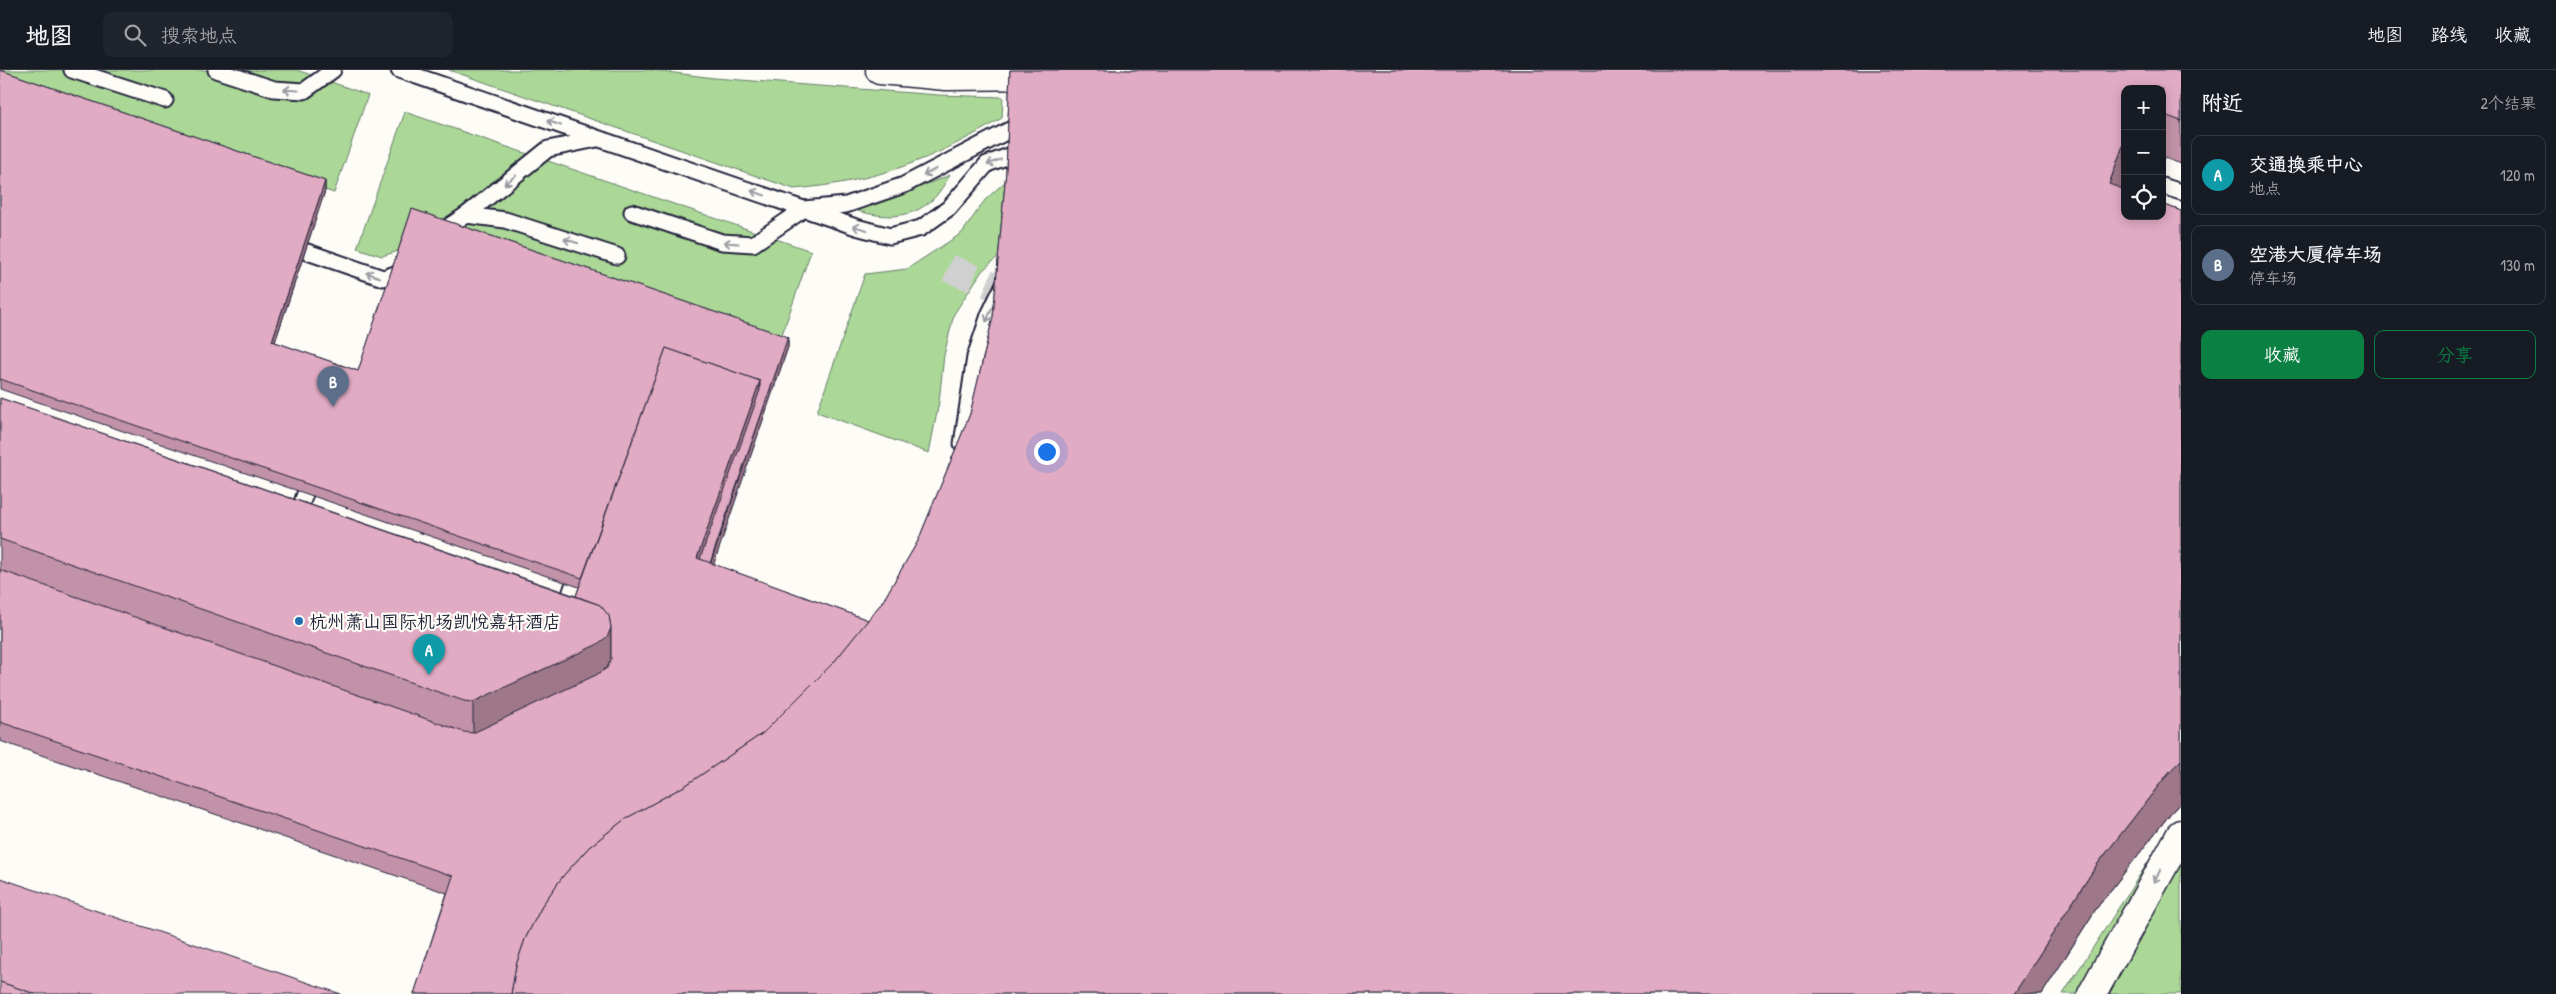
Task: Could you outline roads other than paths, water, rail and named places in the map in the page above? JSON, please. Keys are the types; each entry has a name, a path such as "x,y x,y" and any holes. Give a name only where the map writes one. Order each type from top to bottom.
{"street":[{"path":"880,70 946,76 1033,74 1069,76"},
{"path":"2092,994 2181,834"}],"lane":[{"path":"72,70 165,100"},
{"path":"216,70 274,89 304,90 333,70"},
{"path":"399,70 856,227 890,236 921,228 949,208 987,164 1018,153 1042,156"},
{"path":"632,212 722,242 753,244 804,209 846,205 904,186 1032,118 1041,116"},
{"path":"428,248 438,234 466,215 548,149 599,139"},
{"path":"2166,187 2181,192"},
{"path":"466,215 505,220 617,256"},
{"path":"271,240 383,278 414,268 418,261"},
{"path":"959,457 975,357 989,315 1011,271"},
{"path":"298,514 307,488"},
{"path":"280,508 317,520"},
{"path":"547,600 570,607 576,580"}],"tunnel":[{"path":"948,268 1011,293 1026,304"}],"place":[{"name":"空港大厦停车场","path":"333,407"},
{"name":"杭州萧山国际机场凯悦嘉轩酒店","path":"299,621"},
{"name":"交通换乘中心","path":"429,675"}]}
